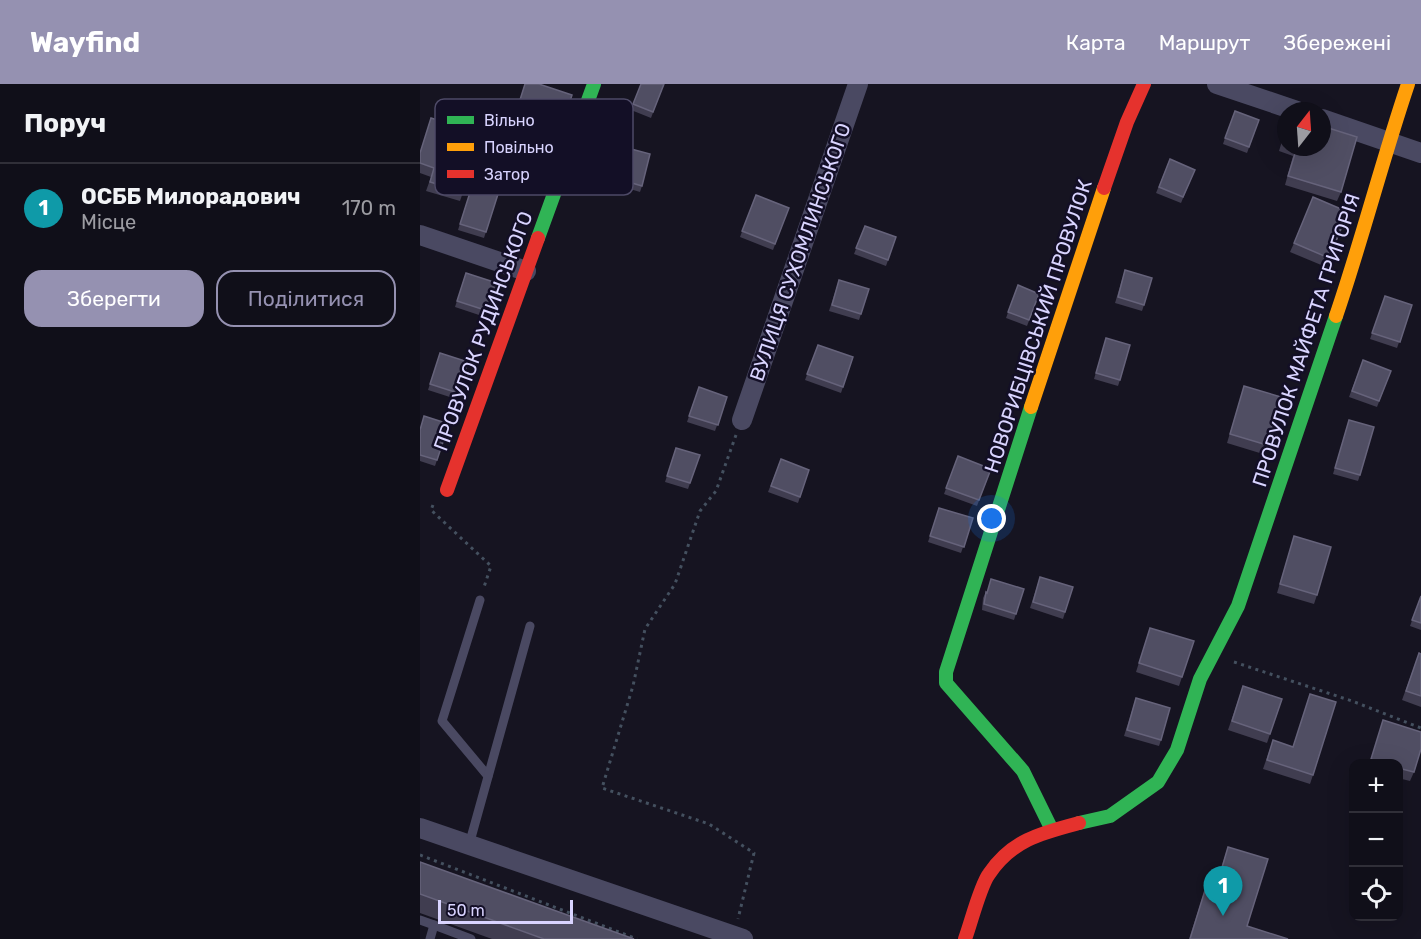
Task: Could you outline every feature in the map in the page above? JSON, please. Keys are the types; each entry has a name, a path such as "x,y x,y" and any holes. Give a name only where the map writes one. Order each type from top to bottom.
{"street":[{"name":"ПРОВУЛОК РУДИНСЬКОГО","path":"589,99 594,84"},
{"name":"ВУЛИЦЯ СУХОМЛИНСЬКОГО","path":"742,420 858,84"},
{"name":"НОВОРИБЦІВСЬКИЙ ПРОВУЛОК","path":"1052,830 1023,771 946,683 946,672 1069,290 1127,122 1144,84"},
{"path":"1217,84 1277,104"},
{"name":"ПРОВУЛОК МАЙФЕТА ГРИГОРІЯ","path":"965,939 988,875 1015,845 1052,830 1110,816 1158,782 1177,750 1200,678 1238,606 1351,273 1388,142 1408,84"},
{"path":"1331,122 1421,153"},
{"name":"ПРОВУЛОК РУДИНСЬКОГО","path":"447,490 554,195"},
{"path":"420,235 526,271"},
{"path":"420,828 738,937"}],"lane":[{"path":"480,600 442,721 488,776"},
{"path":"469,845 530,626"},
{"path":"420,920 471,939"},
{"path":"430,939 434,926"}],"path":[{"path":"738,937 754,853 709,824 602,788 633,686 645,629 675,584 700,511 717,491 742,420"},
{"path":"447,490 434,502 431,510 491,566 480,600"},
{"path":"1213,655 1352,701 1421,728"},
{"path":"420,855 637,939"}],"building":[{"path":"525,84 539,84 572,95 571,99 520,99"},
{"path":"641,84 664,84 653,112 633,104"},
{"path":"1235,111 1259,120 1249,147 1225,138"},
{"path":"431,118 435,119 435,183 430,182 434,168 420,163 420,153"},
{"path":"1331,129 1357,137 1341,192 1288,176 1294,156 1331,156"},
{"path":"633,149 650,154 642,186 633,183"},
{"path":"1170,159 1195,170 1183,197 1159,187"},
{"path":"469,195 498,195 486,232 460,224"},
{"path":"756,195 789,208 775,244 742,231"},
{"path":"1313,197 1348,212 1329,258 1294,243"},
{"path":"865,226 896,237 888,260 856,248"},
{"path":"1125,270 1152,278 1144,305 1118,297"},
{"path":"466,273 500,284 491,312 457,301"},
{"path":"839,280 869,289 861,314 832,305"},
{"path":"1018,285 1039,294 1029,320 1008,312"},
{"path":"1385,296 1412,305 1400,342 1372,333"},
{"path":"1106,338 1130,345 1120,380 1096,373"},
{"path":"818,345 853,357 843,387 807,374"},
{"path":"440,353 468,362 458,393 430,384"},
{"path":"1363,360 1391,371 1379,401 1352,391"},
{"path":"1244,386 1281,397 1267,445 1230,434"},
{"path":"699,387 727,397 718,425 689,416"},
{"path":"424,416 449,424 437,460 420,455 420,430"},
{"path":"1349,420 1374,427 1360,475 1335,468"},
{"path":"676,448 700,455 690,483 667,476"},
{"path":"958,456 991,469 979,500 946,488"},
{"path":"781,459 809,470 800,497 771,486"},
{"path":"939,508 973,518 964,547 930,536"},
{"path":"1294,536 1331,547 1317,595 1280,584"},
{"path":"1040,577 1073,587 1065,612 1033,602"},
{"path":"991,579 1024,589 1016,614 984,604"},
{"path":"1421,596 1421,623 1412,620"},
{"path":"1150,628 1194,641 1182,677 1139,663"},
{"path":"1419,653 1421,654 1421,696 1406,691"},
{"path":"1243,686 1282,699 1270,734 1232,721"},
{"path":"1310,694 1336,702 1313,775 1267,760 1273,740 1293,747"},
{"path":"1136,698 1170,708 1161,740 1127,730"},
{"path":"1383,720 1421,732 1421,749 1414,772 1403,769 1403,759 1371,759"},
{"path":"1228,847 1268,859 1247,926 1288,939 1190,939 1210,874 1216,876 1217,870 1221,871"},
{"path":"420,862 634,939 544,939 420,894"}],"traffic: fast":[{"path":"589,99 594,84"},
{"path":"538,238 554,195"},
{"path":"1079,823 1110,816 1158,782 1177,750 1200,679 1238,606 1336,316"},
{"path":"1031,407 946,672 946,683 1023,771 1052,830"}],"traffic: slow":[{"path":"1336,316 1408,84"},
{"path":"1031,407 1104,188"}],"traffic: jam":[{"path":"1104,188 1127,122 1144,84"},
{"path":"447,490 538,238"},
{"path":"965,939 982,887 998,862 1007,853 1028,840 1052,830 1079,823"}],"place":[{"name":"ОСББ Милорадович","path":"1223,916"}]}
